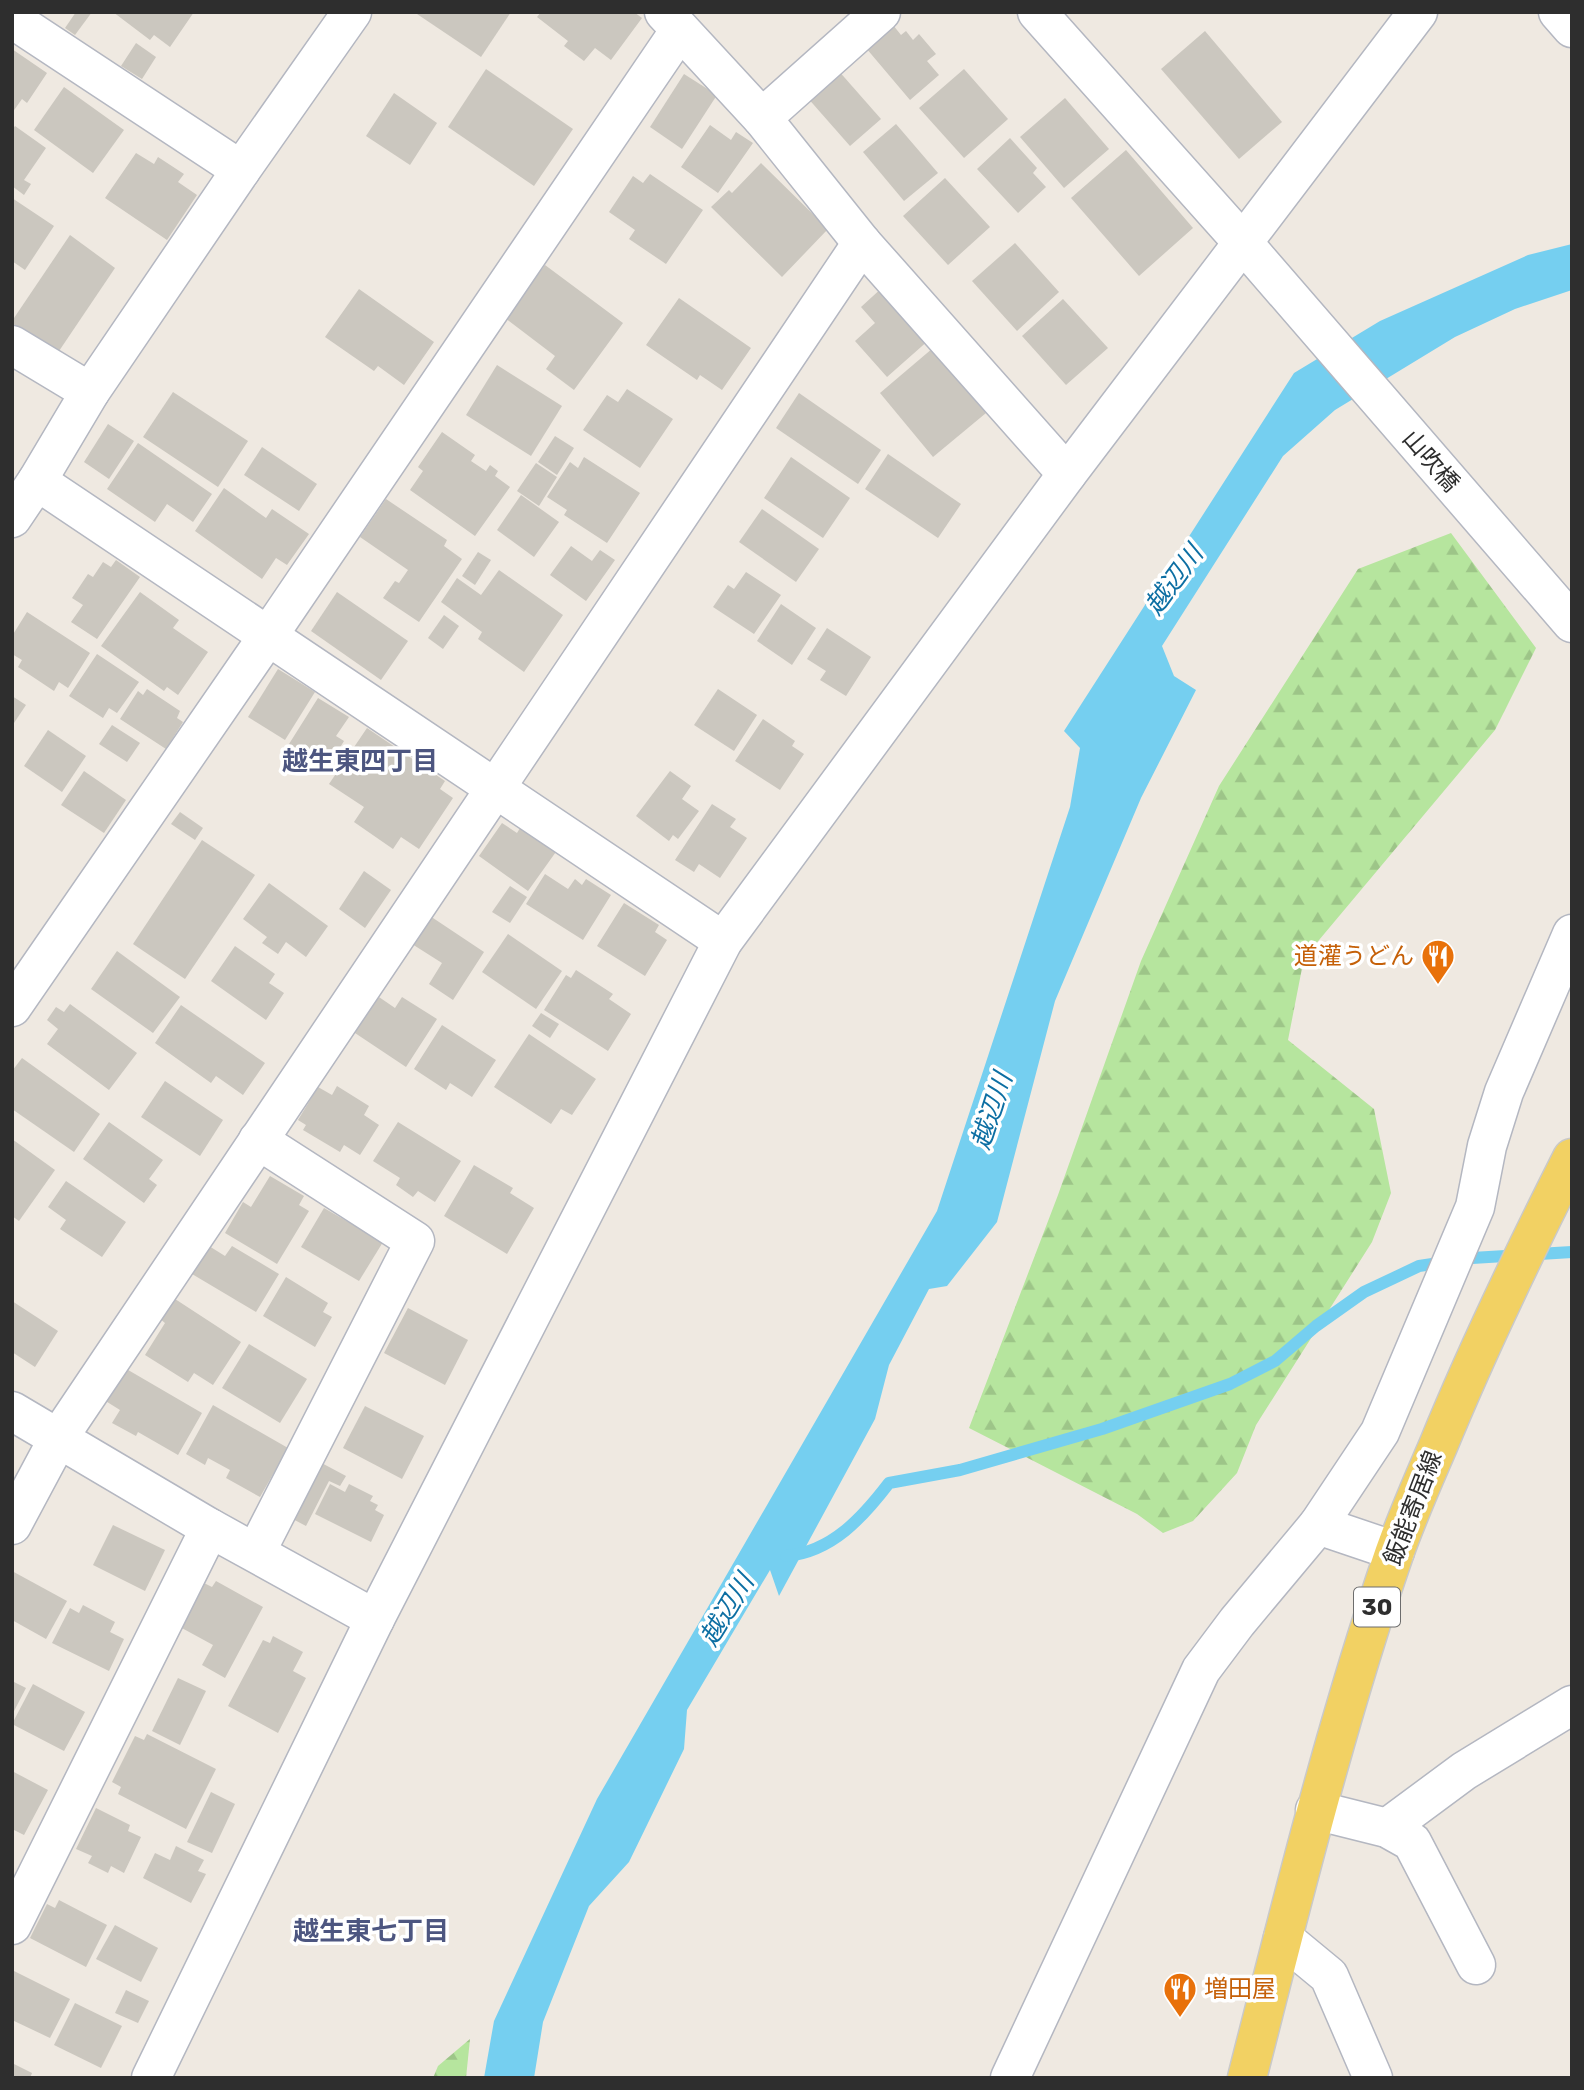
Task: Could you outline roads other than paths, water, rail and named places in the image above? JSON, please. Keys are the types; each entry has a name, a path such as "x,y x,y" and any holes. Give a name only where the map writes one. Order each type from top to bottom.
{"main road":[{"name":"飯能寄居線","path":"1247,2078 1315,1810 1395,1551 1464,1381 1572,1158"}],"street":[{"path":"12,518 90,392 240,170 352,12"},
{"path":"762,118 881,12"},
{"name":"山吹橋","path":"1037,12 1244,244 1572,624"},
{"path":"151,2078 375,1619 723,941 1067,474 1418,12"},
{"path":"1558,12 1572,28"},
{"path":"12,19 240,170"},
{"path":"12,1007 268,636 672,21 762,118 862,243 1067,474"},
{"path":"12,1525 59,1437 862,243"},
{"path":"12,345 90,392"},
{"path":"37,481 723,941"},
{"path":"1010,2078 1202,1670 1237,1622 1318,1525 1380,1432 1475,1207 1487,1146 1504,1093 1572,934"},
{"path":"256,1552 415,1241 258,1140"},
{"path":"12,1411 210,1528 375,1619"},
{"path":"1318,1525 1395,1551"},
{"path":"12,1925 210,1528"},
{"path":"1387,1828 1464,1771 1572,1705"},
{"path":"1315,1810 1387,1828 1412,1842 1476,1965"},
{"path":"1283,1938 1329,1976 1373,2078"}],"water":[{"name":"越辺川","path":"1572,244 1572,290 1515,309 1455,337 1335,410 1283,456 1162,646 1174,676 1196,690 1141,798 1055,1001 997,1222 947,1286 929,1289 889,1365 875,1419 779,1596 770,1570 687,1710 684,1749 629,1862 589,1906 543,2022 534,2078 484,2078 494,2021 597,1799 937,1211 1070,807 1080,748 1064,731 1294,373 1380,321 1528,255"}],"waterway":[{"path":"786,1556 818,1548 845,1531 889,1483 960,1470 1102,1429 1230,1384 1275,1361 1316,1326 1364,1292 1419,1266 1472,1258 1572,1252"}],"place":[{"name":"道灌うどん","path":"1438,986"},
{"name":"増田屋","path":"1180,2019"}],"district":[{"name":"越生東四丁目","path":"360,761"},
{"name":"越生東七丁目","path":"371,1931"}]}
